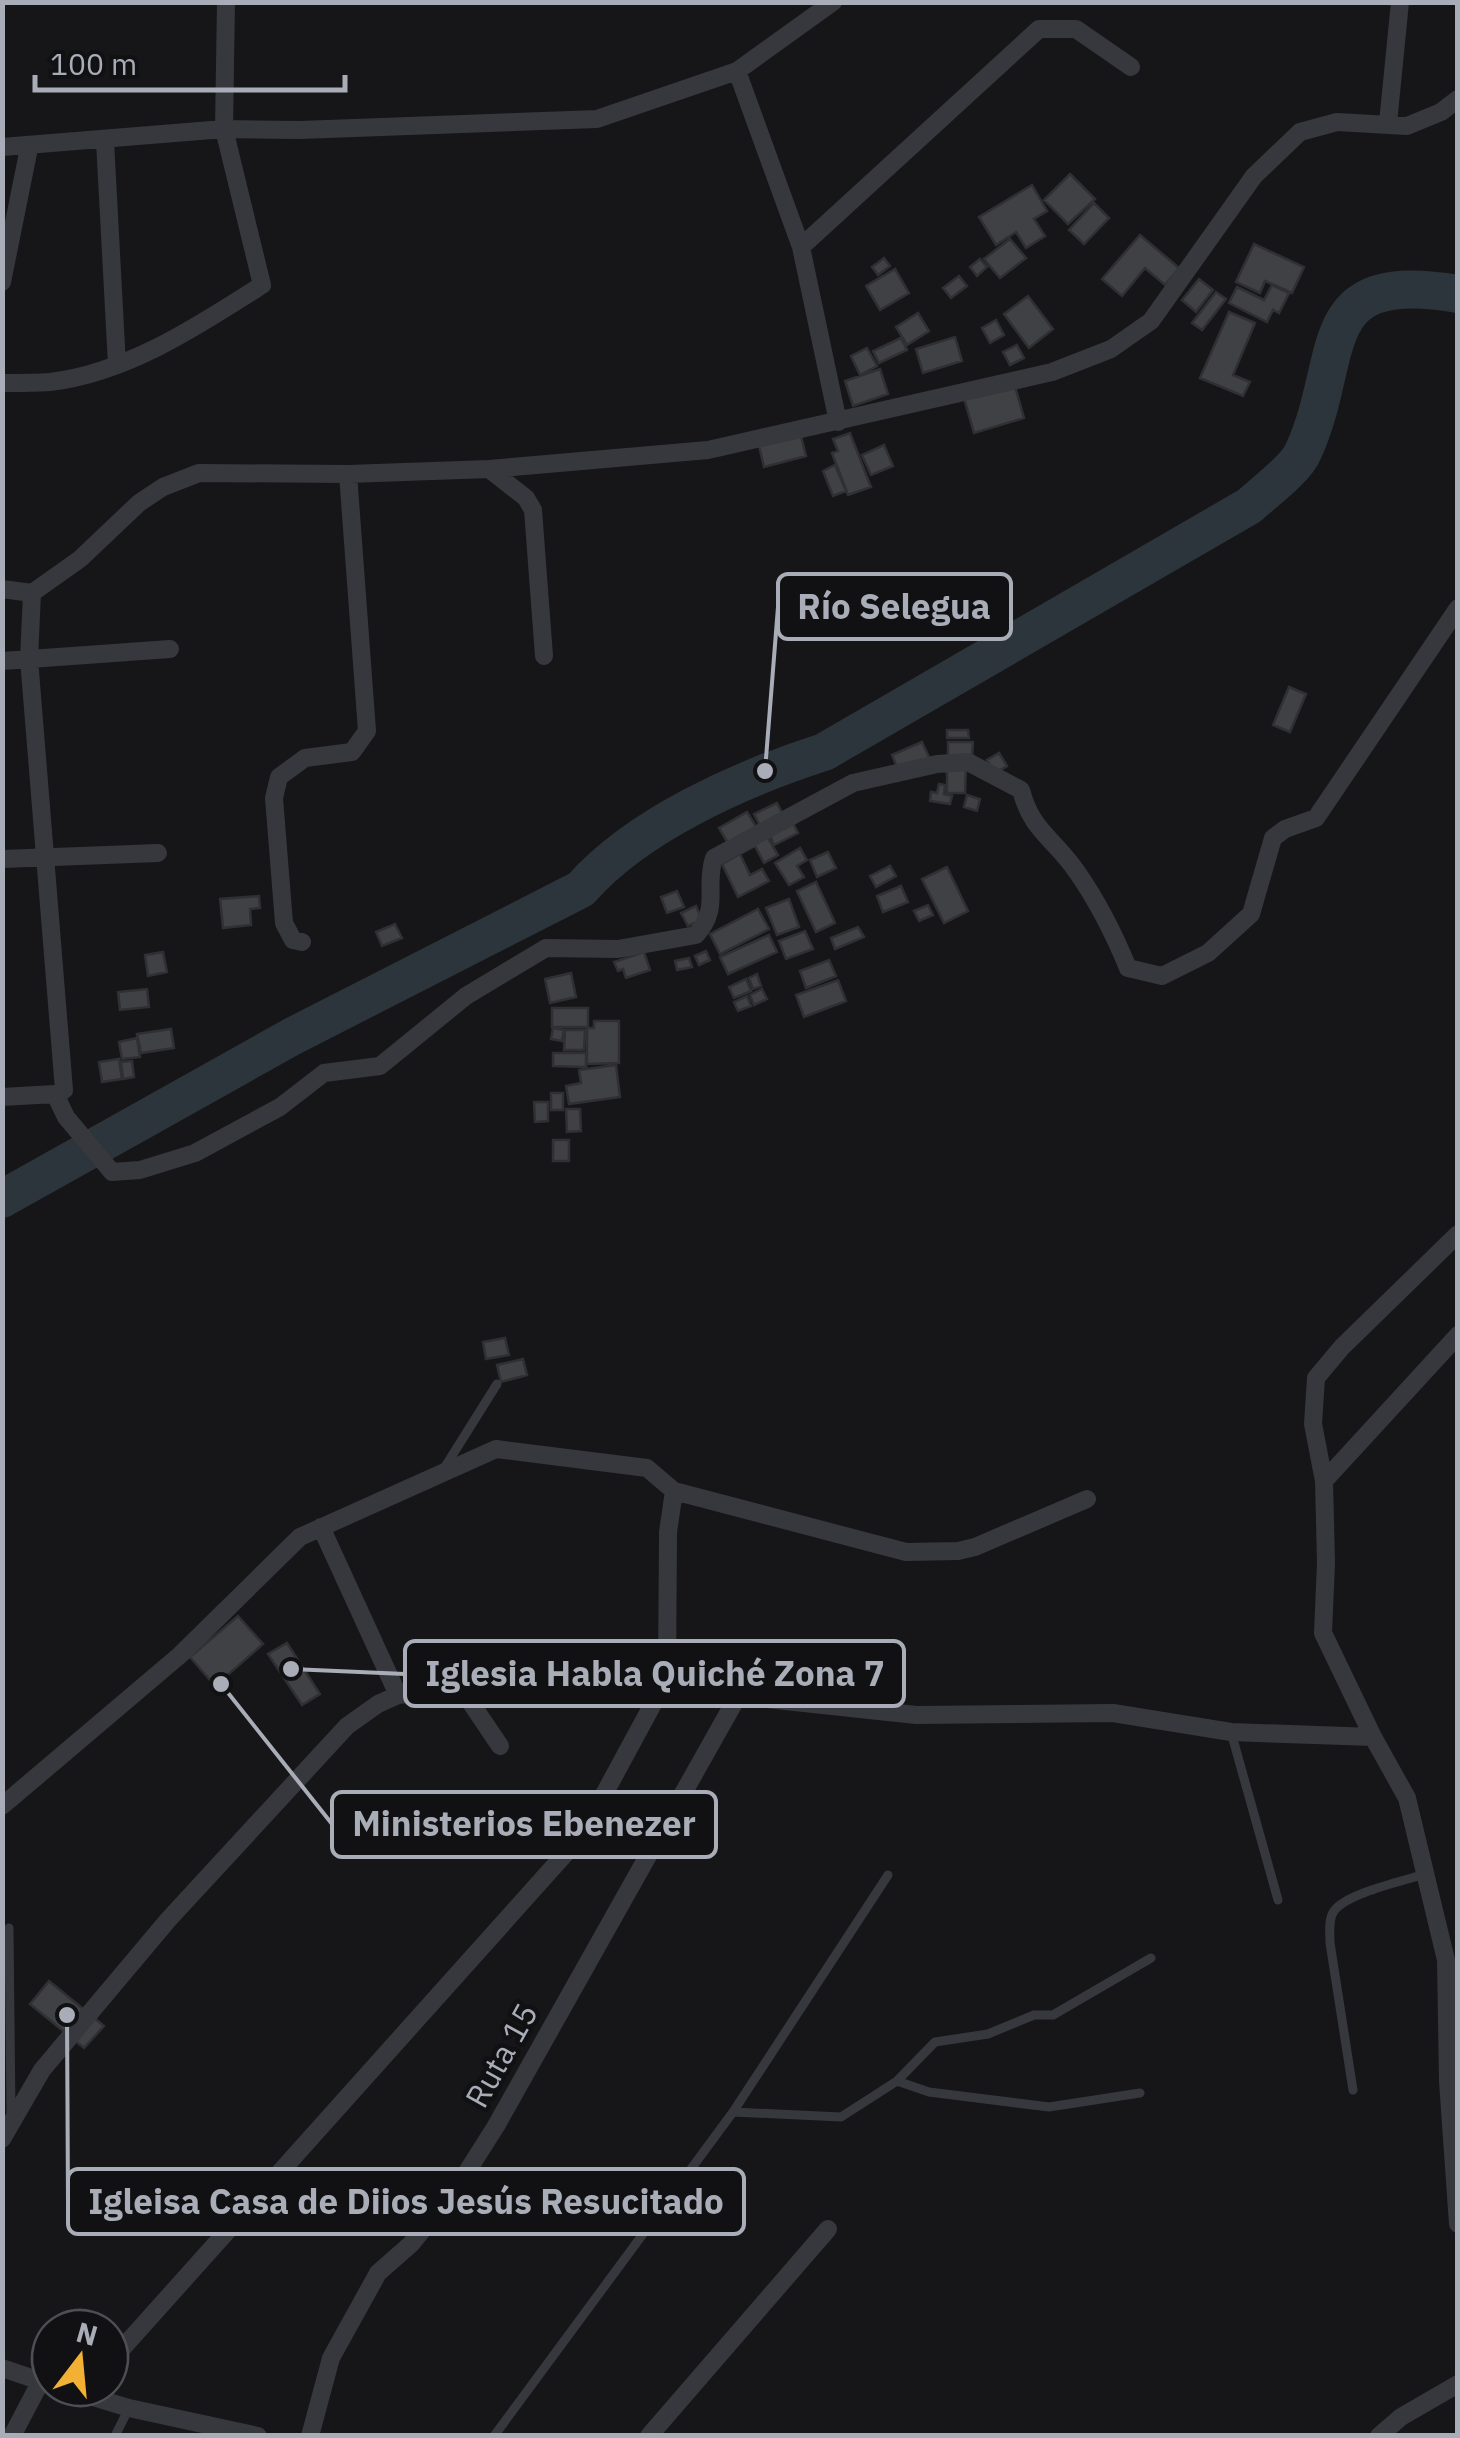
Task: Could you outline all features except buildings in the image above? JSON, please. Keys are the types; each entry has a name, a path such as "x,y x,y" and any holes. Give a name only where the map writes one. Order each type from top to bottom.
{"street":[{"path":"2,383 52,382 117,365 200,324 262,285 224,128 226,2"},
{"path":"2,147 28,148 224,128 300,130 597,119 737,70 833,2"},
{"path":"1388,123 1400,2"},
{"path":"801,247 1039,28 1076,29 1130,67"},
{"path":"737,70 801,247 838,422"},
{"path":"2,588 32,592 80,559 138,503 163,487 200,473 348,474 489,469 708,450 1052,372 1111,349 1151,321 1254,176 1300,132 1337,122 1406,126 1442,112 1458,99"},
{"path":"105,141 117,365"},
{"path":"2,282 28,148"},
{"path":"489,469 526,498 532,510 544,656"},
{"path":"302,942 294,940 284,923 274,798 279,777 305,758 352,752 367,731 348,474"},
{"path":"2,1097 64,1090 29,659 32,592"},
{"path":"54,1094 66,1117 112,1172 140,1170 195,1152 280,1107 324,1073 380,1066 466,996 546,948 618,948 696,935 713,903 710,869 714,858 853,783 937,764 968,762 1021,790 1028,817 1074,868 1106,917 1128,968 1162,976 1208,953 1251,914 1273,838 1285,829 1316,818 1458,608"},
{"path":"2,661 170,649"},
{"path":"2,858 158,853"},
{"path":"1458,1234 1342,1347 1316,1378 1314,1424 1324,1481 1323,1633 1373,1738 1407,1798 1446,1960 1448,2081 1458,2224"},
{"path":"1324,1481 1458,1335"},
{"path":"2,1806 180,1655 300,1537 496,1449 647,1468 674,1490 906,1552 958,1552 975,1547 1087,1498"},
{"path":"130,2340 582,1836 666,1678 668,1532 674,1490"},
{"path":"321,1527 398,1695"},
{"path":"666,1678 739,1694 916,1715 1113,1713 1230,1732 1373,1738"},
{"path":"7,2131 42,2070 168,1920 347,1726 398,1695 446,1689 464,1694 500,1746"},
{"name":"Ruta 15","path":"310,2436 331,2358 361,2302 378,2273 410,2244 458,2186 496,2126 739,1694"},
{"path":"649,2436 828,2230"},
{"path":"2,2368 30,2378"},
{"path":"1379,2436 1402,2417 1458,2384"},
{"path":"12,2436 30,2407"},
{"path":"128,2408 258,2436"}],"lane":[{"path":"442,1472 497,1384"},
{"path":"1230,1732 1278,1900"},
{"path":"1354,2090 1330,1922 1335,1910 1344,1903 1425,1874"},
{"path":"494,2436 733,2112 888,1875"},
{"path":"7,2131 9,1928"},
{"path":"733,2112 841,2117 897,2081 935,2042 988,2034 1034,2015 1053,2015 1151,1958"},
{"path":"897,2081 929,2092 1049,2107 1140,2093"},
{"path":"114,2436 128,2408"}],"waterway":[{"path":"2,1199 293,1036 581,889 604,866 662,824 760,775 824,752 1249,506 1287,473 1303,452 1341,328 1355,308 1377,294 1410,289 1458,294"}],"place":[{"name":"Río Selegua","path":"765,771"},
{"name":"Iglesia Habla Quiché Zona 7","path":"291,1669"},
{"name":"Ministerios Ebenezer","path":"221,1684"},
{"name":"Igleisa Casa de Diios Jesús Resucitado","path":"67,2015"}]}
